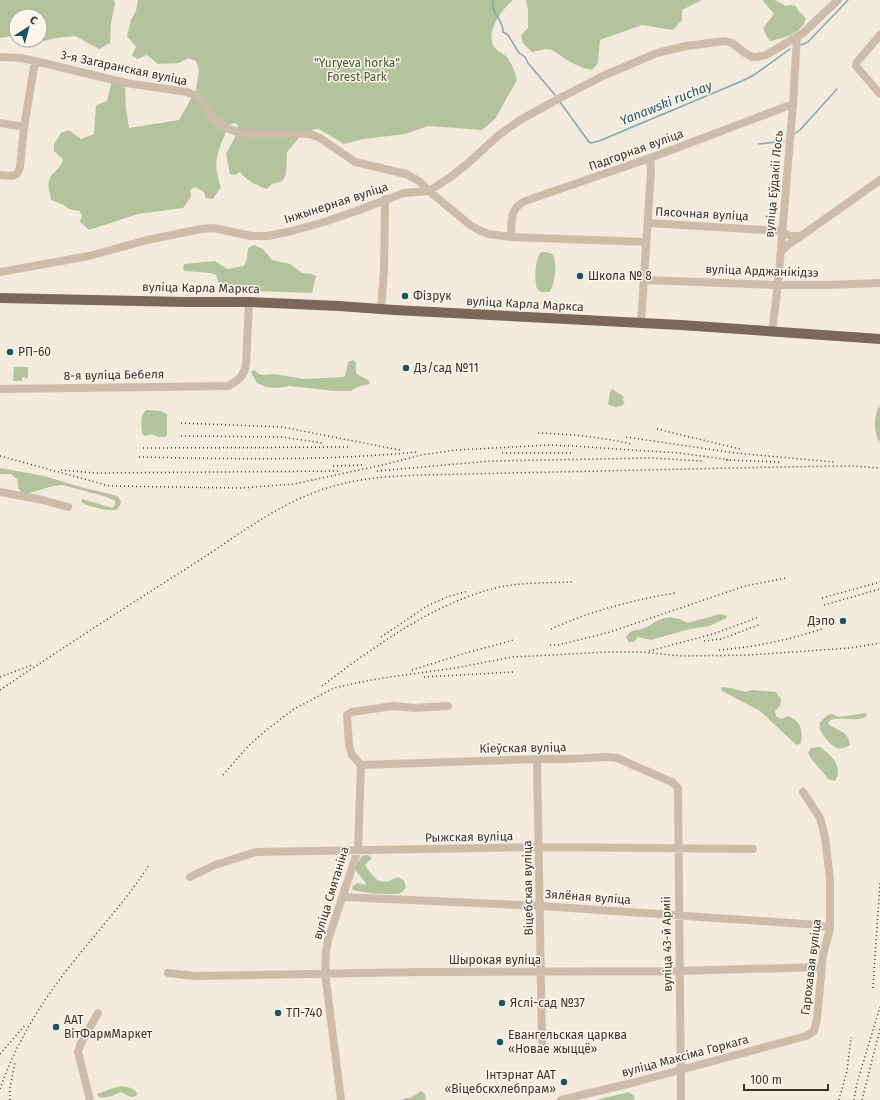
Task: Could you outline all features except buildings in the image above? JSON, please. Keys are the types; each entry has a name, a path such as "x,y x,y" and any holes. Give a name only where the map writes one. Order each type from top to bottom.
{"main road":[{"name":"вуліца Карла Маркса","path":"0,298 249,302 339,306 681,325 880,339"}],"street":[{"path":"646,242 511,237 488,234 479,230 429,191 467,164 499,135 520,120 605,75 657,53 686,46 725,41 732,43 752,57 766,55 810,28 838,0"},
{"path":"880,35 856,66 880,94"},
{"name":"вуліца Еўдакіі Лось","path":"772,332 778,285 797,37"},
{"name":"3-я Загаранская вуліца","path":"0,57 21,58 126,83 187,92 200,98 212,118 224,127 240,133 310,134 320,138 356,162 406,174 419,181 429,191"},
{"path":"0,175 12,176 17,174 20,167 24,127 35,61"},
{"name":"Падгорная вуліца","path":"511,237 513,213 518,204 650,158 793,104"},
{"path":"0,123 24,127"},
{"path":"641,323 651,171 650,158"},
{"path":"780,252 880,180"},
{"name":"Інжынерная вуліца","path":"0,272 89,256 147,240 201,228 214,228 251,236 274,235 338,217 404,193 429,191"},
{"path":"381,309 384,271 385,199"},
{"name":"Пясочная вуліца","path":"648,223 782,231 790,236 801,236"},
{"name":"вуліца Арджанікідзэ","path":"644,280 778,285 880,283"},
{"name":"8-я вуліца Бебеля","path":"0,389 228,386 239,380 246,365 249,302"},
{"path":"0,492 43,500 68,507"},
{"path":"361,765 352,755 349,745 347,715 352,712 393,706 414,708 448,706"},
{"name":"Кіеўская вуліца","path":"361,765 538,759 568,760 606,757 617,758 665,778 678,788"},
{"name":"Віцебская вуліца","path":"538,759 542,1042"},
{"name":"вуліца Смятаніна","path":"341,1100 325,973 326,951 358,850 361,765"},
{"name":"вуліца 43-й Арміі","path":"678,788 681,1100"},
{"name":"Гарохавая вуліца","path":"803,792 820,818 825,837 830,880 830,929 823,954 814,1031"},
{"name":"Рыжская вуліца","path":"190,877 215,865 256,852 540,847 753,849"},
{"name":"Зялёная вуліца","path":"343,897 541,906 679,915 819,925 830,929"},
{"name":"Шырокая вуліца","path":"168,973 195,976 325,973 679,971 822,967"},
{"path":"90,1100 78,1052 81,1043 98,1013"},
{"name":"вуліца Максіма Горкага","path":"562,1100 806,1036 814,1031"}],"green space":[{"path":"0,0 114,0 115,4 111,23 110,43 99,49 75,36 48,40 48,8 8,8 8,36 0,38"},
{"name":"\"Yuryeva horka\" Forest Park","path":"138,0 513,0 503,10 492,31 491,38 497,50 508,58 513,67 517,80 495,119 482,130 428,126 405,134 364,139 344,144 319,129 305,131 287,152 286,175 282,181 272,184 267,189 252,183 240,172 235,175 230,174 226,154 237,133 238,125 234,123 229,125 219,148 216,162 221,187 213,199 206,198 204,192 195,187 190,190 191,197 183,208 138,214 89,230 80,222 82,215 79,211 69,209 64,205 51,200 48,185 49,181 52,175 60,167 63,159 54,151 54,144 61,133 69,130 81,139 94,134 96,105 107,101 112,81 125,86 129,128 179,120 196,90 199,70 196,61 188,58 179,63 158,64 147,55 137,59 132,55 136,47 127,36 131,20 136,11"},
{"path":"526,0 702,0 682,10 682,20 673,30 642,25 600,40 598,63 592,70 570,62 552,50 546,49 532,52 523,43 521,35 528,28 528,10"},
{"path":"775,0 786,6 796,6 806,19 804,24 796,32 770,41 763,28 774,14 763,1"},
{"path":"254,245 263,249 272,260 290,264 302,273 316,276 312,293 221,290 216,275 211,273 185,271 183,268 184,264 215,261 227,269 244,266 247,259 248,248"},
{"path":"549,252 552,254 555,262 553,285 549,292 541,292 537,289 536,285 537,261 540,253"},
{"path":"353,360 356,363 356,373 370,382 369,384 357,387 351,391 335,391 289,386 277,388 266,387 257,383 251,372 253,370 262,375 274,374 304,379 342,377 345,376 348,362"},
{"path":"14,367 28,367 28,378 22,377 22,381 13,381"},
{"path":"612,389 624,397 622,400 625,402 619,406 615,407 608,404"},
{"path":"880,407 880,441 878,440 875,424 878,408"},
{"path":"146,410 161,411 167,414 167,435 165,437 159,437 151,434 145,436 142,434 142,415"},
{"path":"0,468 44,476 117,496 121,501 119,507 114,510 99,508 81,502 82,499 112,508 115,505 115,501 107,497 62,485 53,486 26,494 22,493 18,488 17,479 11,474 0,474"},
{"path":"720,614 727,616 725,619 709,626 690,629 651,640 638,637 634,642 629,642 626,638 632,631 645,628 664,618 675,618 688,623"},
{"path":"721,687 746,692 752,690 776,692 781,699 780,706 775,711 776,716 781,719 788,716 796,720 800,726 802,734 801,743 797,745 760,711 722,691"},
{"path":"866,713 867,716 859,719 830,720 828,724 845,734 849,740 850,745 846,748 835,747 828,742 820,730 820,722 828,715 832,714 839,717"},
{"path":"820,747 835,761 838,770 835,781 828,779 808,753 811,748"},
{"path":"368,855 372,858 365,865 374,878 384,882 398,877 404,881 406,887 401,893 367,893 352,889 357,883 366,885 356,871 356,865 362,856"},
{"path":"121,1086 134,1090 137,1093 136,1096 131,1097 121,1092 104,1097 99,1097 97,1094 105,1091"},
{"path":"421,1091 425,1094 426,1100 403,1100 405,1098 410,1098"},
{"path":"629,1092 634,1096 635,1100 596,1100"}],"waterway":[{"name":"Yanawski ruchay","path":"493,0 493,7 502,24 503,32 508,35 519,53 525,57 528,63 555,95"},
{"name":"Yanawski ruchay","path":"801,45 808,42 848,0"},
{"name":"Yanawski ruchay","path":"560,102 591,143 742,81 754,75 790,49"},
{"path":"793,135 800,130 837,89"},
{"path":"759,144 784,141"}],"railway":[{"path":"181,423 282,427 400,450"},
{"path":"657,429 740,449"},
{"path":"538,433 585,436 632,444"},
{"path":"181,436 282,437 322,443"},
{"path":"626,437 735,453 834,462"},
{"path":"0,456 110,486 241,488 294,484 387,464 421,455 456,450 550,445 679,453 731,460"},
{"path":"143,448 351,447"},
{"path":"139,457 243,459 313,458 417,452"},
{"path":"502,453 573,453"},
{"path":"377,471 491,461 651,458 702,461"},
{"path":"726,460 780,462"},
{"path":"333,466 363,465"},
{"path":"0,690 278,509 310,494 350,482 374,478 422,475 777,467 853,466 880,468"},
{"path":"61,470 96,473 341,471"},
{"path":"550,645 558,645 607,633 745,586 786,578"},
{"path":"322,686 401,630 466,597 498,587 530,583 573,582"},
{"path":"822,598 880,582"},
{"path":"824,605 880,589"},
{"path":"381,637 427,606 447,597 468,591"},
{"path":"551,629 612,607 675,593"},
{"path":"649,651 713,634 759,617"},
{"path":"704,641 721,639 761,624"},
{"path":"719,650 771,642 822,629"},
{"path":"412,670 514,640"},
{"path":"223,775 248,746 294,709 334,688 361,682 455,668 513,657 608,652 641,652 682,656 750,655 850,648 880,643"},
{"path":"0,677 32,665"},
{"path":"424,677 514,672"},
{"path":"0,1089 23,1036 43,1003 66,971 124,900 149,865"},
{"path":"873,988 880,882"},
{"path":"854,1100 857,1083 880,1007"},
{"path":"0,1054 26,1024"},
{"path":"862,1100 880,1029"},
{"path":"839,1100 847,1071 851,1037"},
{"path":"10,1100 10,1088 15,1062"}],"place":[{"name":"Школа № 8","path":"580,276"},
{"name":"Фізрук","path":"405,296"},
{"name":"РП-60","path":"10,352"},
{"name":"Дз/сад №11","path":"406,368"},
{"name":"Дэпо","path":"843,621"},
{"name":"Яслі-сад №37","path":"502,1003"},
{"name":"ТП-740","path":"278,1013"},
{"name":"ААТ ВітФармМаркет","path":"56,1027"},
{"name":"Евангельская царква «Новае жыццё»","path":"500,1042"},
{"name":"Інтэрнат ААТ «Віцебскхлебпрам»","path":"564,1082"}]}
